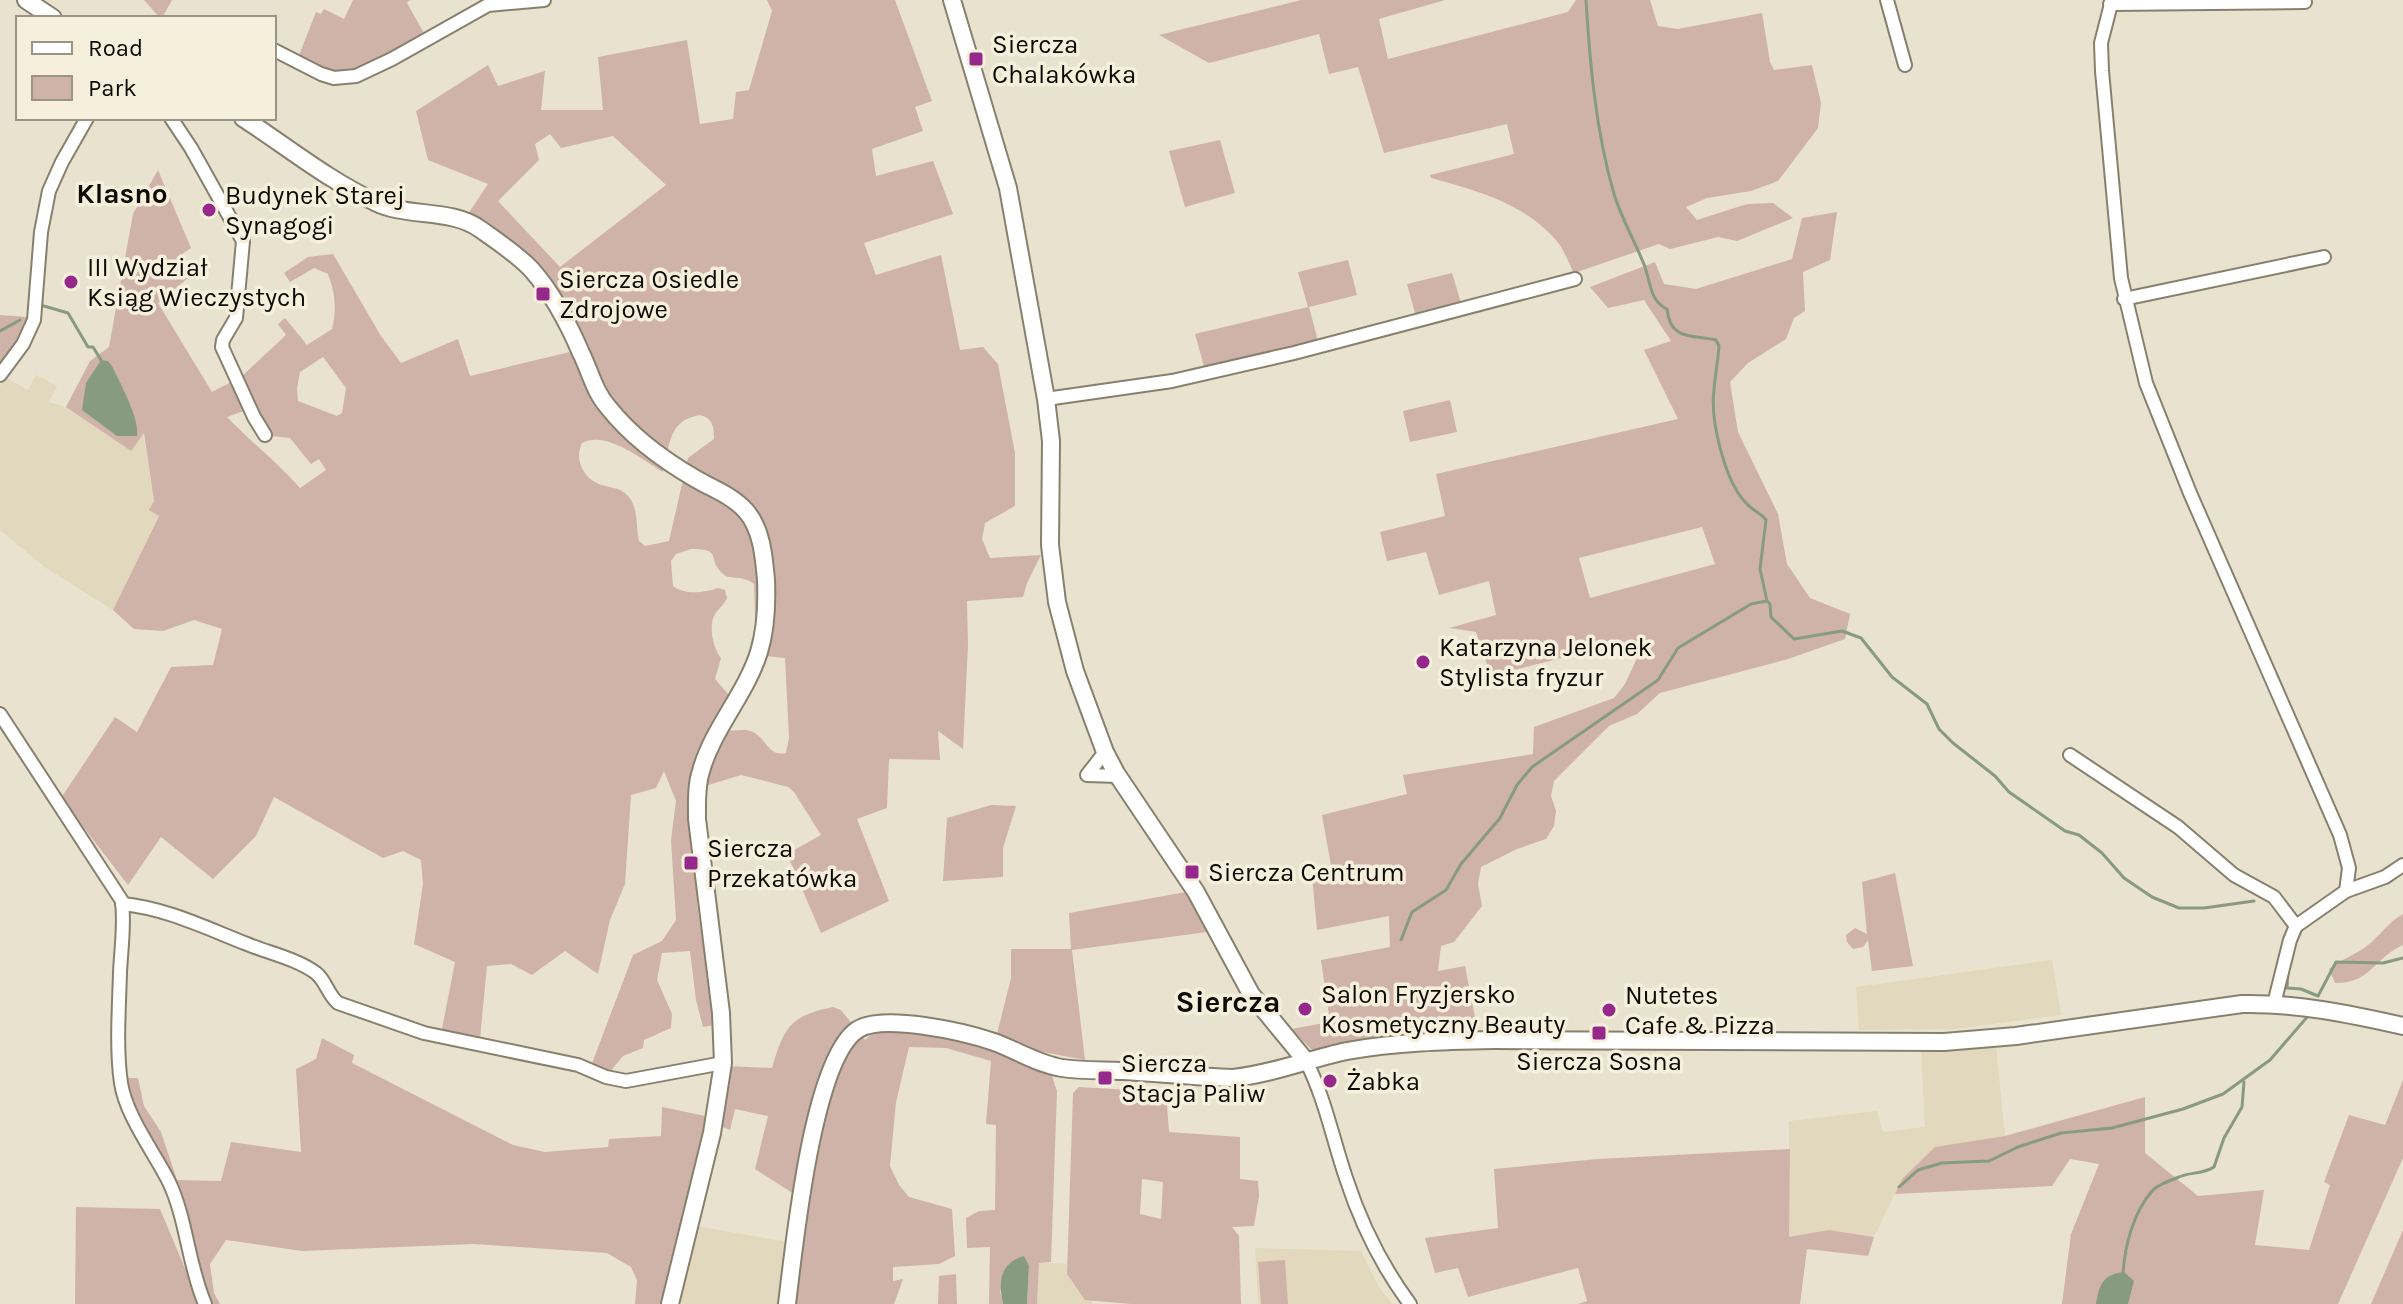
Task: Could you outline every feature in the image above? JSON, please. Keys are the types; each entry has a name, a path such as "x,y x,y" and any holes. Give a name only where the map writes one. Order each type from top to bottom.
{"street":[{"path":"26,0 50,16"},
{"path":"276,51 321,74 334,78 356,76 488,5 544,0"},
{"path":"952,0 1008,188 1046,399 1051,441 1050,545 1054,588 1071,660 1105,752 1118,776 1196,892 1251,994 1306,1061 1372,1245 1410,1304"},
{"path":"1887,0 1905,65"},
{"path":"2305,2 2111,2 2102,39 2101,65 2124,299 2146,383 2190,493 2340,835 2349,868 2346,891"},
{"path":"0,375 23,344 34,320 41,232 49,191 86,120"},
{"path":"172,120 243,241 236,318 222,347 265,435"},
{"path":"246,120 376,203 476,226 531,270 562,317 605,404 628,430 695,479 732,499 748,513 756,527 766,579 763,638 752,668 704,761 698,786 697,819 721,1013 723,1063 712,1133 670,1304"},
{"path":"2124,299 2324,257"},
{"path":"1046,399 1172,381 1294,353 1575,279"},
{"path":"0,714 122,904 125,925 120,972 121,1085 144,1141 169,1183 194,1279 205,1304"},
{"path":"1105,752 1087,775 1118,776"},
{"path":"2070,755 2178,827 2234,875 2274,897 2296,926"},
{"path":"2274,1004 2296,926 2346,891 2385,877 2403,865"},
{"path":"122,904 190,920 279,956 313,971 338,1003 424,1033 578,1065 606,1077 626,1081 723,1063"},
{"path":"787,1304 806,1162 828,1077 839,1049 857,1030 869,1024 896,1023 991,1041 1062,1068 1233,1078 1378,1047 1467,1041 1957,1041 2016,1036 2213,1007 2274,1004 2326,1010 2403,1026"}],"shaded area":[{"path":"101,360 108,361 112,366 124,391 133,411 137,436 117,436 82,410 86,383"},
{"path":"36,375 57,386 49,402 66,407 131,451 143,431 159,515 113,610 46,568 0,530 0,386 6,378 28,390"},
{"path":"2052,960 2061,1015 1955,1029 1859,1030 1856,987"},
{"path":"1996,1046 2005,1136 1935,1147 1902,1179 1874,1237 1829,1230 1789,1237 1789,1121 1877,1111 1883,1132 1925,1127 1921,1050"},
{"path":"695,1226 788,1242 779,1304 677,1304"},
{"path":"1255,1248 1361,1251 1379,1287 1392,1304 1258,1304"},
{"path":"1024,1256 1029,1266 1027,1304 1003,1304 1001,1281 1005,1268"},
{"path":"1039,1262 1067,1264 1067,1274 1085,1300 1092,1300 1092,1304 1037,1304"},
{"path":"2124,1272 2134,1281 2128,1304 2096,1304 2103,1282 2111,1275"}],"green space":[{"path":"144,0 172,0 163,16 158,16"},
{"path":"353,0 410,0 407,3 425,35 358,72 324,72 298,58 316,12 321,14 324,9 344,19"},
{"path":"767,0 895,0 932,101 915,107 923,131 872,149 876,176 933,161 953,214 864,243 876,275 941,255 960,350 983,347 998,364 1015,453 1015,506 985,523 982,539 990,558 1041,555 1023,597 967,601 963,749 938,731 940,760 889,759 887,808 857,819 889,901 821,933 787,854 821,835 794,792 788,787 741,775 705,786 697,904 715,1025 703,1027 690,951 662,953 657,980 672,1014 671,1028 644,1040 643,1048 623,1056 609,1073 591,1066 633,955 662,941 676,920 671,840 676,801 664,771 656,788 631,795 625,884 610,920 598,974 565,951 532,975 511,964 487,966 480,1039 442,1029 455,962 414,944 423,884 421,860 403,851 383,858 274,797 256,836 213,879 161,837 128,885 61,798 115,717 137,732 171,667 213,665 222,629 194,620 163,631 134,629 113,610 159,516 149,510 154,501 144,433 131,451 66,407 90,361 109,347 133,214 158,170 191,248 176,258 188,278 158,303 212,392 241,377 286,335 278,324 285,318 307,345 332,329 334,301 328,274 314,268 290,282 284,273 308,257 333,254 381,336 401,363 458,339 470,376 574,351 545,276 466,217 488,184 428,160 416,111 488,65 498,86 545,71 541,110 603,110 598,57 687,40 700,124 733,119 736,92 749,90 772,11","holes":["550,134 561,148 613,136 666,185 560,267 498,201 539,160 535,144","323,357 346,388 342,413 337,416 298,401 300,372","252,408 271,436 290,438 311,464 319,459 326,470 300,488 227,417","700,415 708,418 714,439 688,458 669,541 645,546 639,541 635,512 629,497 590,479 581,465 580,448 582,443 592,440 613,443 663,472 672,435 682,422","701,549 711,553 723,574 754,584 756,647 765,656 785,658 789,738 786,753 771,750 753,732 726,729 714,723 729,695 715,679 721,658 712,631 715,614 727,598 725,590 718,588 695,592 678,589 673,586 671,561 676,554"]},
{"path":"1301,0 1445,0 1379,19 1388,59 1568,12 1576,0 1650,0 1658,26 1678,29 1762,13 1774,70 1812,65 1821,103 1818,128 1778,181 1751,191 1707,198 1686,207 1697,220 1747,204 1773,203 1793,218 1737,241 1718,237 1670,249 1659,244 1574,273 1559,244 1546,230 1517,209 1484,194 1431,178 1430,175 1514,154 1507,124 1384,153 1358,67 1329,74 1319,34 1209,63 1159,35"},
{"path":"1220,140 1235,193 1185,207 1169,151"},
{"path":"1837,212 1830,260 1803,272 1805,311 1794,318 1786,339 1748,363 1730,382 1738,432 1778,514 1787,564 1810,598 1850,614 1845,639 1788,659 1660,693 1637,714 1609,726 1554,781 1551,796 1556,811 1554,826 1546,839 1481,867 1478,884 1482,906 1454,942 1441,946 1438,971 1465,966 1478,1033 1389,1037 1312,1050 1291,1029 1330,1022 1321,960 1390,947 1389,916 1317,930 1312,875 1332,871 1322,815 1407,794 1403,775 1533,754 1534,727 1614,698 1625,684 1639,654 1623,642 1491,676 1476,632 1449,628 1496,615 1489,581 1439,595 1426,552 1387,561 1380,532 1445,516 1436,474 1678,419 1644,350 1671,341 1644,300 1608,308 1590,287 1655,262 1664,284 1696,289 1792,259 1802,218","holes":["1702,527 1715,564 1590,598 1579,558"]},
{"path":"1348,260 1357,295 1309,307 1318,341 1205,370 1195,334 1308,307 1298,272"},
{"path":"1452,273 1462,306 1416,317 1407,284"},
{"path":"0,315 27,317 20,337 0,364"},
{"path":"1450,400 1457,432 1410,442 1403,411"},
{"path":"991,805 1016,806 1003,848 1003,877 943,881 947,818"},
{"path":"1895,873 1913,966 1872,971 1868,940 1863,947 1853,949 1846,935 1855,928 1867,934 1862,882"},
{"path":"1186,892 1207,932 1072,950 1085,1060 1033,1050 997,1034 1011,978 1011,949 1071,949 1069,913"},
{"path":"2403,914 2403,945 2364,975 2335,983 2329,969 2373,941"},
{"path":"833,1007 841,1010 865,1040 881,1031 903,1029 929,1032 985,1048 1052,1076 1057,1091 1051,1262 1039,1263 1037,1304 1027,1304 1029,1266 1000,1291 1003,1304 989,1304 990,1247 967,1248 966,1218 979,1211 995,1210 996,1125 986,1124 991,1061 946,1048 909,1047 896,1102 890,1166 909,1197 952,1209 955,1256 939,1264 893,1267 893,1281 903,1279 894,1304 791,1304 805,1201 755,1169 768,1116 735,1109 730,1130 708,1121 662,1304 635,1304 637,1280 631,1267 607,1253 473,1244 302,1251 226,1240 210,1264 214,1293 220,1304 209,1304 188,1229 128,1095 127,1078 138,1078 144,1106 161,1132 177,1180 221,1181 231,1142 301,1152 296,1069 316,1059 322,1038 354,1055 352,1063 513,1145 545,1152 608,1147 609,1139 661,1136 662,1107 720,1119 727,1066 772,1068 780,1043 790,1026 807,1015"},
{"path":"2403,1080 2403,1158 2338,1304 2062,1304 2071,1234 2099,1164 2070,1159 2052,1186 1895,1194 1902,1179 1935,1147 2005,1136 2145,1097 2145,1153 2198,1196 2264,1190 2255,1245 2309,1250 2330,1185 2324,1182 2349,1115 2385,1125"},
{"path":"1079,1087 1166,1092 1169,1132 1240,1137 1240,1179 1258,1181 1259,1196 1254,1226 1232,1227 1239,1236 1241,1304 1131,1304 1085,1300 1067,1274 1073,1093","holes":["1142,1179 1163,1182 1161,1219 1140,1214"]},
{"path":"1790,1149 1789,1237 1829,1230 1874,1237 1868,1256 1807,1249 1800,1304 1578,1304 1587,1301 1578,1268 1468,1297 1458,1268 1435,1273 1425,1238 1498,1228 1494,1169 1598,1159"},
{"path":"76,1207 160,1209 200,1304 75,1304"},
{"path":"2403,1230 2403,1304 2371,1304"},
{"path":"1285,1260 1288,1304 1261,1304 1258,1262"},
{"path":"956,1274 957,1304 938,1304 939,1276"}],"waterway":[{"path":"1586,0 1595,98 1614,194 1646,269 1653,295 1667,309 1672,326 1683,334 1716,340 1719,346 1713,403 1717,434 1732,482 1749,506 1766,520 1760,569 1771,617 1794,639 1842,631 1861,638 1892,677 1927,704 1939,729 1953,743 1995,776 2009,792 2065,831 2079,835 2102,853 2124,878 2152,897 2179,908 2254,901"},
{"path":"44,306 68,313 88,347 93,347 101,360"},
{"path":"0,331 20,320"},
{"path":"1401,940 1412,912 1446,890 1461,864 1500,818 1517,785 1532,767 1658,680 1678,648 1751,604 1767,601"},
{"path":"2288,970 2287,988 2301,989 2318,996 2336,962 2383,963 2403,958"},
{"path":"1899,1187 1918,1170 1942,1163 1989,1161 2018,1147 2061,1133 2112,1128 2183,1109 2223,1094 2270,1060 2308,1016"},
{"path":"2123,1273 2131,1230 2145,1200 2164,1183 2214,1167 2224,1138 2242,1107 2244,1082"}],"place":[{"name":"Siercza Chalakówka","path":"976,59"},
{"name":"Budynek Starej Synagogi","path":"209,210"},
{"name":"III Wydział Ksiąg Wieczystych","path":"71,282"},
{"name":"Siercza Osiedle Zdrojowe","path":"543,294"},
{"name":"Katarzyna Jelonek Stylista fryzur","path":"1423,662"},
{"name":"Siercza Przekatówka","path":"691,863"},
{"name":"Siercza Centrum","path":"1192,872"},
{"name":"Salon Fryzjersko Kosmetyczny Beauty","path":"1305,1009"},
{"name":"Nutetes Cafe & Pizza","path":"1609,1010"},
{"name":"Siercza Sosna","path":"1599,1033"},
{"name":"Siercza Stacja Paliw","path":"1105,1078"},
{"name":"Żabka","path":"1330,1081"}],"district":[{"name":"Klasno","path":"122,193"},
{"name":"Siercza","path":"1228,1002"}]}
